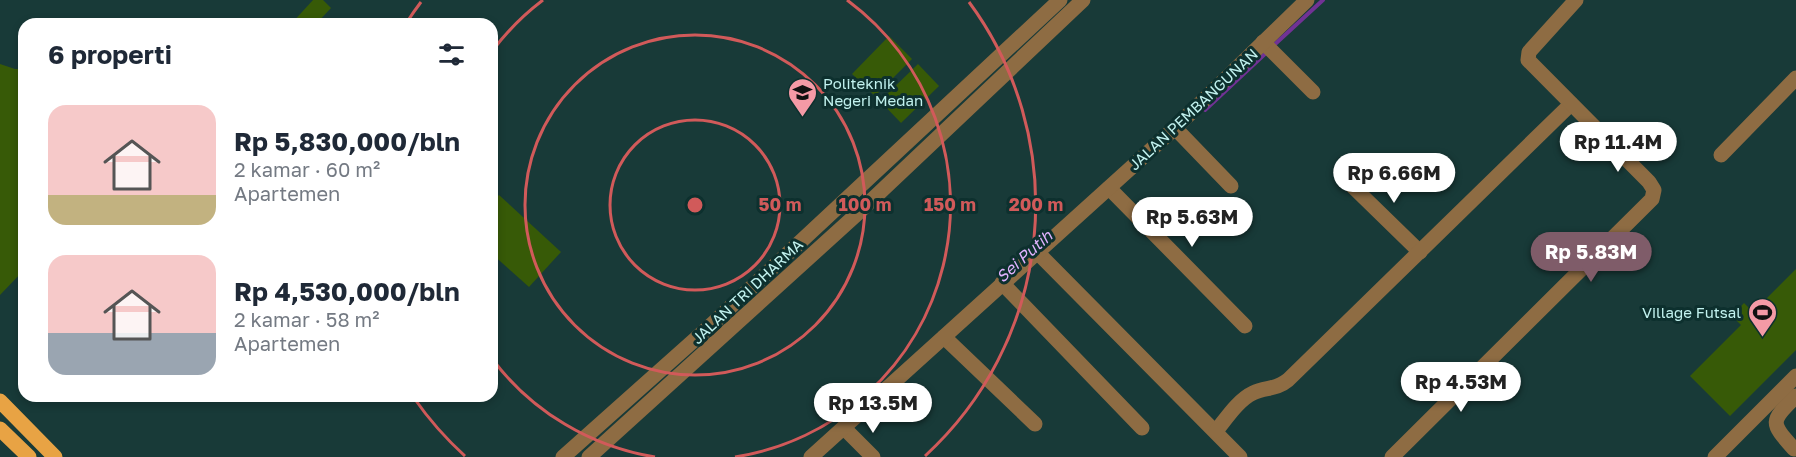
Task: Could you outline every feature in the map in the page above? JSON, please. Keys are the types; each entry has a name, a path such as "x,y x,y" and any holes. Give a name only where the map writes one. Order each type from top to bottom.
{"main road":[{"path":"0,401 55,457"},
{"path":"0,429 28,457"}],"street":[{"name":"JALAN TRI DHARMA","path":"562,457 710,326 1060,0"},
{"name":"JALAN TRI DHARMA","path":"589,457 849,222 1083,0"},
{"name":"JALAN PEMBANGUNAN","path":"811,457 846,431 1269,48 1307,0"},
{"path":"1392,457 1409,452 1652,199 1654,190 1649,182 1528,60 1527,56 1576,0"},
{"path":"1269,48 1313,92"},
{"path":"1721,155 1796,78"},
{"path":"1215,431 1250,394 1263,389 1277,388 1288,380 1571,104"},
{"path":"1178,131 1232,186"},
{"path":"1345,179 1420,252"},
{"path":"1112,191 1245,326"},
{"path":"1041,256 1240,457"},
{"path":"1005,286 1142,428"},
{"path":"946,339 1035,424"},
{"path":"1715,457 1796,376"},
{"path":"1794,449 1776,429 1775,422 1779,414 1796,396"},
{"path":"846,431 873,457"}],"green space":[{"path":"313,0 323,0 331,8 322,18 296,18"},
{"path":"889,36 912,59 875,96 852,74"},
{"path":"0,64 18,69 18,276 0,295"},
{"path":"918,64 939,86 901,123 880,101"},
{"path":"498,196 561,252 529,287 498,259"},
{"name":"Village Futsal","path":"1796,269 1796,350 1730,416 1690,376 1741,325 1732,316 1744,303 1753,312"}],"waterway":[{"name":"Sei Putih","path":"1273,46 1323,0"},
{"name":"Sei Putih","path":"1205,110 1267,52"}],"place":[{"name":"Politeknik Negeri Medan","path":"802,118"},
{"name":"Village Futsal","path":"1762,338"}]}
